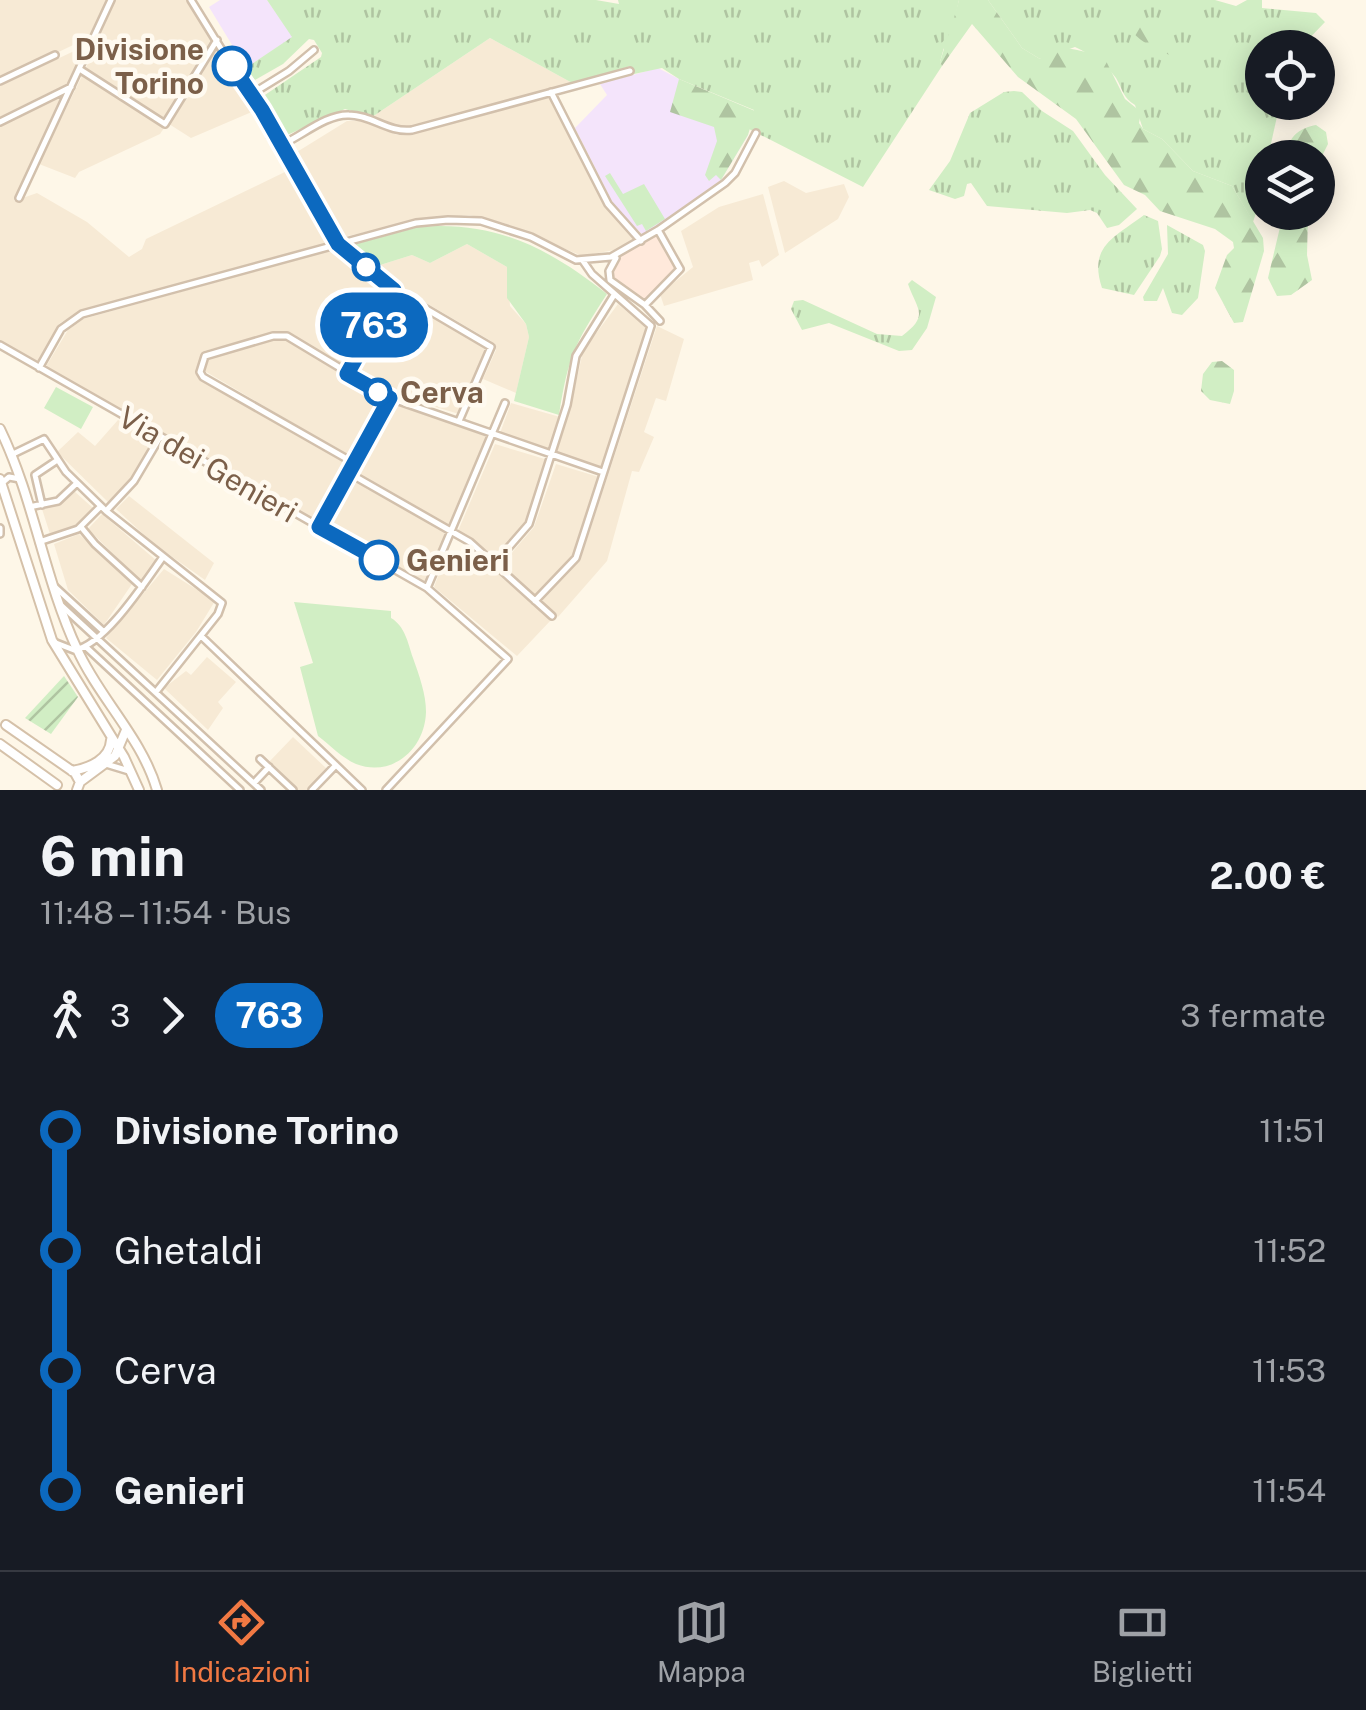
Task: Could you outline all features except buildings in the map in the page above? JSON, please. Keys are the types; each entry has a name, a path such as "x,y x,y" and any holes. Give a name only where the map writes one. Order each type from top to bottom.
{"main road":[{"path":"0,429 60,604 158,790"},
{"path":"1,481 52,640 133,773 138,790"},
{"path":"6,725 70,771 79,787 119,749 126,730"},
{"path":"58,788 58,776 104,757 110,748 110,735"},
{"path":"0,744 58,788"}],"street":[{"path":"19,198 74,86 110,0"},
{"path":"191,0 282,144 338,244 394,290 491,348 460,421"},
{"path":"80,70 165,124 217,40"},
{"path":"250,95 314,50"},
{"path":"0,82 55,55"},
{"path":"282,144 343,115 356,115 406,131 630,71"},
{"path":"0,122 74,86"},
{"path":"551,92 608,204 641,241"},
{"path":"254,102 279,151 295,169"},
{"path":"262,122 282,144"},
{"path":"38,368 61,330 82,314 427,222 476,220 524,234 583,261 618,255 725,183 756,133"},
{"path":"644,305 680,269 658,230"},
{"path":"618,255 609,269 610,280 660,322"},
{"path":"535,600 576,558 650,326 583,261"},
{"path":"347,374 394,290"},
{"path":"495,563 527,528 567,404 576,356 614,295"},
{"path":"354,463 200,373 208,354 273,336 290,337 390,398 603,472"},
{"name":"Via dei Genieri","path":"0,345 427,588 508,658 386,790"},
{"path":"319,527 390,398"},
{"path":"427,588 506,403"},
{"path":"40,542 82,527 104,508 134,481 160,436"},
{"path":"12,455 41,438 77,483 104,508 222,603 218,614 156,692"},
{"path":"42,505 34,475 57,460"},
{"path":"349,473 450,531 495,563 552,616"},
{"path":"1,481 10,477 20,479"},
{"path":"29,507 60,500 77,483"},
{"path":"82,527 142,587"},
{"path":"82,649 97,638 142,587 163,557"},
{"path":"54,586 103,631"},
{"path":"60,604 261,790"},
{"path":"200,636 362,790"},
{"path":"52,640 67,649 82,649 102,662 240,790"},
{"path":"102,662 107,646"},
{"path":"260,758 294,790"},
{"path":"219,771 229,760"},
{"path":"103,765 120,766 133,773"},
{"path":"312,790 336,765"},
{"path":"254,783 269,767"}],"shaded area":[{"path":"0,0 107,0 92,36 0,80"},
{"path":"115,0 187,0 213,41 164,121 85,70"},
{"path":"220,0 267,0 293,37 246,68 209,7"},
{"path":"490,38 574,84 412,127 394,127 372,117"},
{"path":"89,44 72,81 0,117 0,86"},
{"path":"217,47 254,111 191,138 169,124"},
{"path":"658,68 679,79 748,135 721,180 643,235 615,207 575,128 607,95 600,84"},
{"path":"82,76 164,128 160,134 79,172 75,178 39,164"},
{"path":"67,93 14,201 37,193 87,222 129,257 142,249 146,239 289,170 333,241 83,310 60,323 37,362 0,341 0,126"},
{"path":"550,97 611,214 636,239 625,248 582,256 504,223 469,215 414,221 339,238 292,155 347,121 365,121 397,135 409,134"},
{"path":"784,181 806,193 844,184 849,197 838,219 785,253 768,187"},
{"path":"763,194 779,255 762,267 759,260 749,263 753,280 664,306 660,294 693,267 681,231 719,207"},
{"path":"657,233 679,268 643,302 611,278 611,270 619,256"},
{"path":"467,244 507,267 510,306 526,324 529,337 516,393 483,379 496,350 491,341 392,283 377,266 412,255 430,263"},
{"path":"339,248 391,291 345,367 289,334 277,332 204,351 197,374 201,380 348,463 317,521 45,368 68,330 83,319"},
{"path":"395,293 487,349 459,414 396,395 352,373"},
{"path":"618,304 648,329 601,469 556,454 583,351"},
{"path":"657,326 684,339 666,401 656,398 644,432 654,437 639,472 632,471 607,561 558,617 541,602 580,561"},
{"path":"279,339 384,399 352,458 203,370 208,358"},
{"path":"392,403 488,437 449,526 353,471"},
{"path":"511,403 560,417 548,452 499,436"},
{"path":"118,420 154,439 134,475 108,502 57,452 78,432 95,446"},
{"path":"495,444 548,460 524,529 496,559 458,531"},
{"path":"556,464 599,477 571,560 536,597 501,565 534,527"},
{"path":"349,476 446,532 426,583 323,525"},
{"path":"74,491 93,508 79,524 50,534 42,509"},
{"path":"129,496 214,563 205,580 154,544 116,509"},
{"path":"102,514 157,561 141,581 88,529"},
{"path":"79,534 132,584 104,625 68,590 54,544"},
{"path":"469,549 551,620 517,656 434,587 446,555 455,562"},
{"path":"164,569 215,601 196,632 157,680 106,638"},
{"path":"207,657 236,682 218,702 223,708 208,730 164,688 186,671 191,675"},
{"path":"293,737 327,769 308,790 298,790 268,763"}],"green space":[{"path":"267,0 596,0 619,4 618,0 959,0 955,18 958,25 946,40 942,66 863,187 749,129 754,110 662,68 634,74 630,66 574,84 490,38 372,117 345,109 285,136 259,99 322,53 309,39 283,64 255,80 246,68 292,37"},
{"path":"959,0 988,0 1022,48 1040,59 1054,47 1102,53 1125,99 1141,112 1139,123 1143,129 1162,139 1193,171 1232,186 1245,208 1245,230 1258,230 1263,238 1264,251 1243,322 1234,323 1215,288 1227,255 1234,248 1233,242 1215,229 1160,211 1145,195 1124,185 1076,119 1018,77 972,24 942,66 944,49 940,45 957,25 954,18"},
{"path":"988,0 1215,0 1236,6 1247,0 1262,0 1262,8 1316,13 1325,22 1317,30 1245,30 1245,120 1276,120 1272,140 1245,140 1245,208 1232,186 1193,171 1162,139 1143,129 1135,105 1116,78 1092,56 1075,47 1040,59 1022,48"},
{"path":"1143,23 1168,44 1225,48 1202,58 1166,54 1134,34 1136,24"},
{"path":"679,79 755,111 748,135 721,180 716,175 709,181 705,175 717,141 714,127 670,112"},
{"path":"1004,92 1022,92 1073,131 1105,175 1137,209 1119,225 1107,228 1097,213 1090,210 1067,213 987,206 971,183 967,184 964,196 955,199 929,190 950,161 970,113"},
{"path":"1316,125 1326,132 1327,140 1292,140 1304,129"},
{"path":"610,173 623,194 644,184 665,219 646,231 642,224 637,226 605,176"},
{"path":"1144,215 1158,221 1160,256 1134,295 1102,288 1101,252"},
{"path":"1167,225 1203,245 1205,251 1198,298 1182,315 1172,313 1163,288 1157,301 1144,301 1143,297 1168,254"},
{"path":"418,227 485,230 528,244 607,294 574,351 559,415 514,401 529,337 526,324 507,298 507,267 467,244 430,263 412,255 377,266 352,245"},
{"path":"1279,230 1308,230 1312,280 1291,295 1277,296 1268,278"},
{"path":"912,280 936,297 927,328 912,350 899,351 829,323 802,330 791,309 794,301 803,300 877,334 902,336 919,317 908,284"},
{"path":"1222,361 1234,370 1230,404 1210,400 1201,391 1203,374 1212,362"},
{"path":"56,387 93,407 81,429 44,408"},
{"path":"294,602 391,611 391,618 408,641 426,705 420,738 404,757 382,767 356,764 318,736 300,667 313,663"},
{"path":"64,676 78,697 51,734 25,718"}],"bus line":[{"name":"763","path":"232,66 262,110 338,244 394,290 347,374 390,398 319,527 379,560"}],"place":[{"name":"Divisione Torino","path":"232,66"},
{"name":"Cerva","path":"378,392"},
{"name":"Genieri","path":"379,560"}]}
